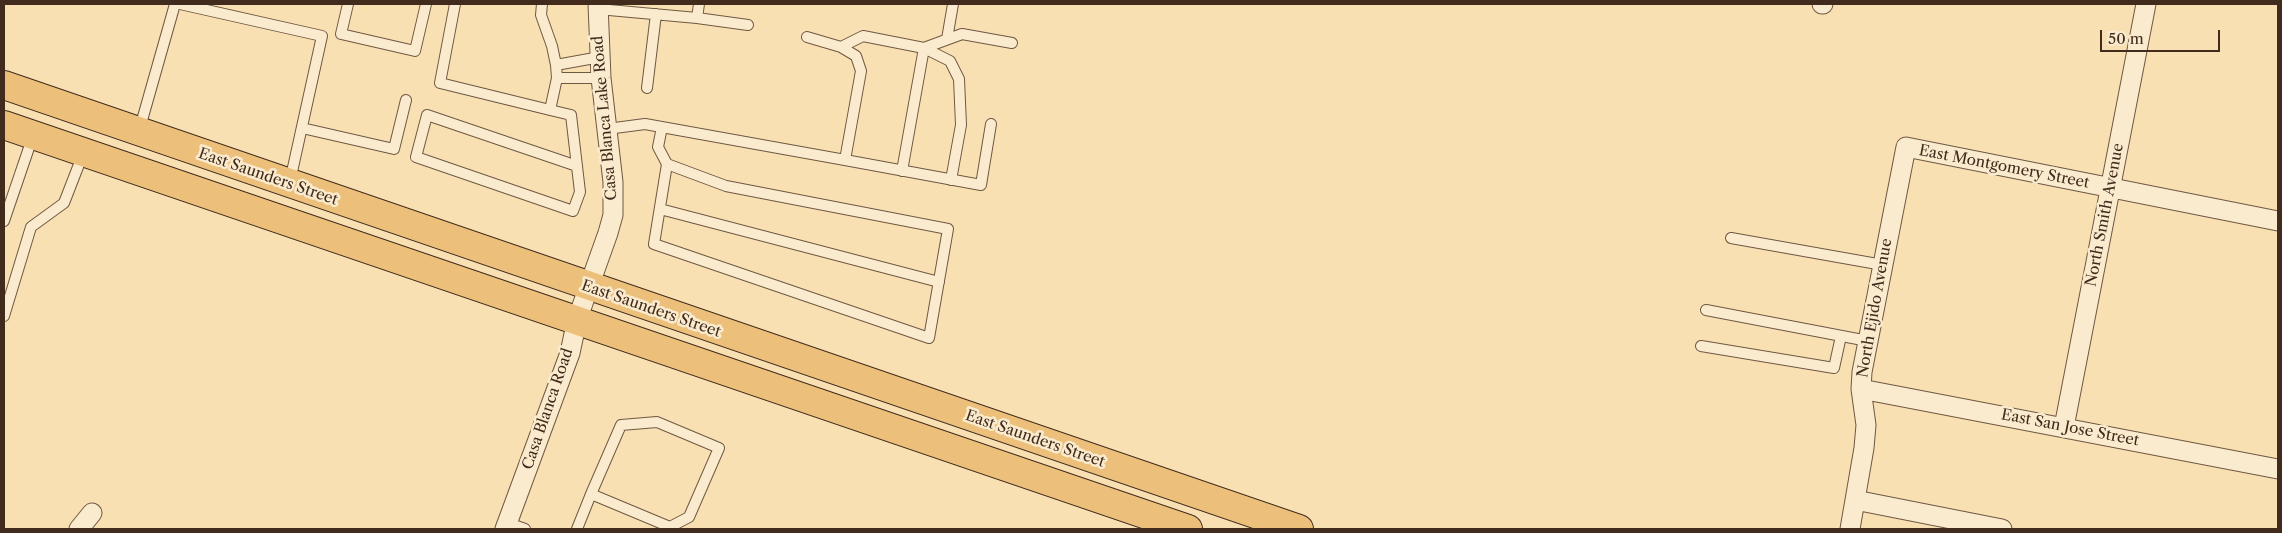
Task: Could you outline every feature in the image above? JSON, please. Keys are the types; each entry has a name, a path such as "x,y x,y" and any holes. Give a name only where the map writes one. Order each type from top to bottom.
{"main road":[{"name":"East Saunders Street","path":"4,85 590,288 1299,529"},
{"path":"4,100 52,102"},
{"path":"4,125 1188,529"},
{"path":"34,135 58,128 252,190 264,190 283,182"}],"street":[{"name":"North Smith Avenue","path":"2064,427 2146,4"},
{"name":"Casa Blanca Lake Road","path":"590,288 608,233 612,214 613,182 601,78 598,6"},
{"name":"East Montgomery Street","path":"1906,147 2278,221"},
{"name":"North Ejido Avenue","path":"1850,529 1865,433 1861,389 1868,341 1906,147"},
{"name":"Casa Blanca Road","path":"512,527 570,353 577,320 590,288"},
{"name":"East San Jose Street","path":"1861,389 2278,469"},
{"path":"1855,500 2002,529"},
{"path":"79,529 92,513"}],"lane":[{"path":"138,132 175,4"},
{"path":"180,4 322,36 341,34 415,51 426,4"},
{"path":"341,34 348,4"},
{"path":"455,4 440,83 571,115 577,166 580,192 573,211 416,156 427,114 577,166"},
{"path":"542,4 541,15 552,46 557,78 550,110"},
{"path":"697,18 699,4"},
{"path":"947,39 953,4"},
{"path":"598,6 644,8 656,14 748,25"},
{"path":"646,88 656,14"},
{"path":"924,48 962,34 1012,43"},
{"path":"283,182 302,128 322,36"},
{"path":"841,47 863,36 924,48 950,61 958,78 961,125 951,180"},
{"path":"807,37 841,47 856,56 861,71 845,160"},
{"path":"902,171 924,48"},
{"path":"556,65 600,57"},
{"path":"557,78 601,78"},
{"path":"302,128 394,149 406,100"},
{"path":"607,129 645,124 981,185 991,124"},
{"path":"662,127 658,147 667,164 654,244 929,338 948,228 726,186 667,164"},
{"path":"4,221 34,135"},
{"path":"4,316 31,227 64,203 84,153"},
{"path":"660,209 939,282"},
{"path":"1731,238 1883,265"},
{"path":"1706,310 1868,341"},
{"path":"1701,346 1834,368 1841,336"},
{"path":"577,529 621,425 657,422 720,448 689,517 669,528 592,494"}]}
